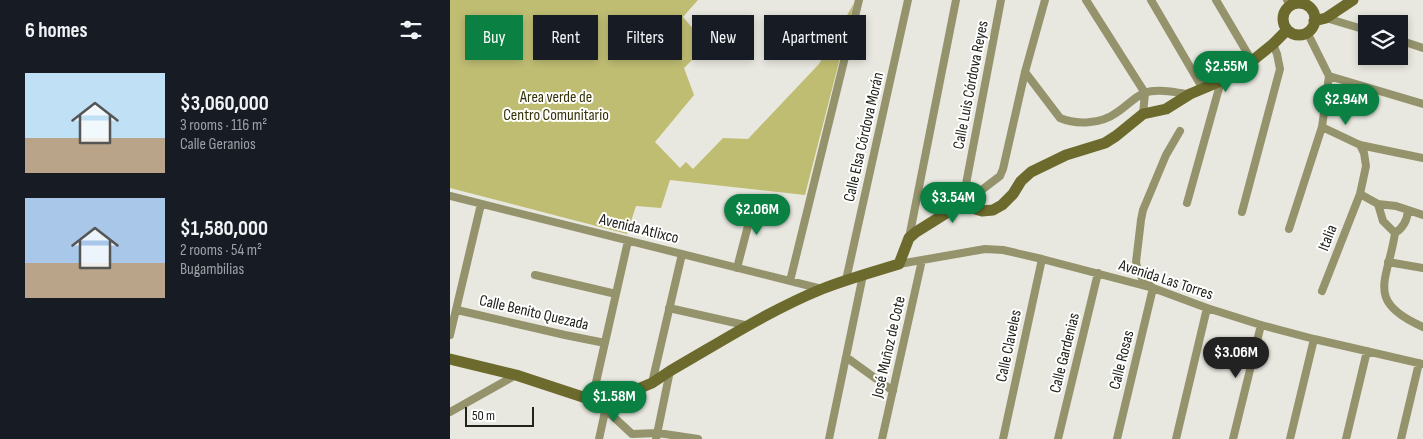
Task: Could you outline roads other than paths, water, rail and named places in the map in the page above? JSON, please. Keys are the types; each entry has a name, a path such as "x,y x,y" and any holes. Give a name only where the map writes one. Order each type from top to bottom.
{"street":[{"path":"790,281 859,0"},
{"name":"Calle Elsa Córdova Morán","path":"846,280 908,0"},
{"path":"606,405 652,383 788,304 846,280 899,264 909,238 956,0"},
{"name":"Calle Luis Córdova Reyes","path":"962,205 1001,0"},
{"path":"909,238 962,205 1000,176 1025,72 1046,0"},
{"path":"1086,0 1145,93 1142,114"},
{"path":"1151,0 1203,89"},
{"path":"1216,0 1252,61"},
{"path":"1314,21 1326,18 1353,0"},
{"path":"1289,3 1296,3 1307,6 1312,10 1314,21 1312,28 1307,32 1296,35 1287,30 1284,25 1283,14 1289,3"},
{"path":"1326,18 1358,28"},
{"path":"962,205 982,210 993,210 1002,206 1021,181 1031,172 1066,156 1105,143 1142,114 1166,109 1190,94 1221,81 1252,61 1287,30"},
{"path":"1289,229 1322,127 1329,76 1307,32"},
{"path":"1408,43 1423,48"},
{"path":"1242,212 1280,69 1273,44"},
{"path":"1025,72 1060,118 1068,122 1094,122 1105,119 1115,114 1132,99 1145,93 1156,91 1190,94"},
{"path":"1329,76 1423,104"},
{"path":"1187,204 1221,81"},
{"path":"1322,127 1360,145 1423,158"},
{"path":"1153,288 1142,278 1136,262 1141,220 1143,210 1166,154 1180,131"},
{"name":"Italia","path":"1322,291 1360,194 1366,166 1360,145"},
{"path":"1360,194 1378,204 1396,206 1423,215"},
{"name":"Avenida Atlixco","path":"450,196 822,289"},
{"path":"737,268 755,199"},
{"path":"450,335 481,204"},
{"path":"1378,204 1383,222 1395,233"},
{"path":"1408,211 1404,225 1395,233 1383,282 1383,291 1387,300 1400,315 1423,327"},
{"path":"592,400 628,240"},
{"name":"Avenida Las Torres","path":"899,264 985,249 1004,250 1153,288 1261,325 1421,364"},
{"path":"652,383 682,254"},
{"name":"Calle Claveles","path":"1003,439 1042,259"},
{"name":"José Muñoz de Cote","path":"882,439 922,260"},
{"path":"1388,262 1423,268"},
{"name":"Calle Gardenias","path":"1058,439 1098,273"},
{"path":"535,275 616,294"},
{"path":"829,439 863,275"},
{"name":"Calle Rosas","path":"1117,439 1153,288"},
{"path":"670,308 749,326"},
{"path":"1176,439 1207,308"},
{"name":"Calle Benito Quezada","path":"457,310 565,335 605,342"},
{"path":"1233,439 1261,325"},
{"path":"1290,439 1314,339"},
{"path":"1346,439 1367,351"},
{"path":"846,357 893,391"},
{"path":"450,359 516,375 606,405 630,437 657,436 698,439"},
{"path":"1401,439 1421,364"},
{"path":"657,436 670,371"},
{"path":"450,412 516,375"},
{"path":"599,439 606,405"}],"park label":[{"name":"Area verde de Centro Comunitario","path":"556,106"}]}
